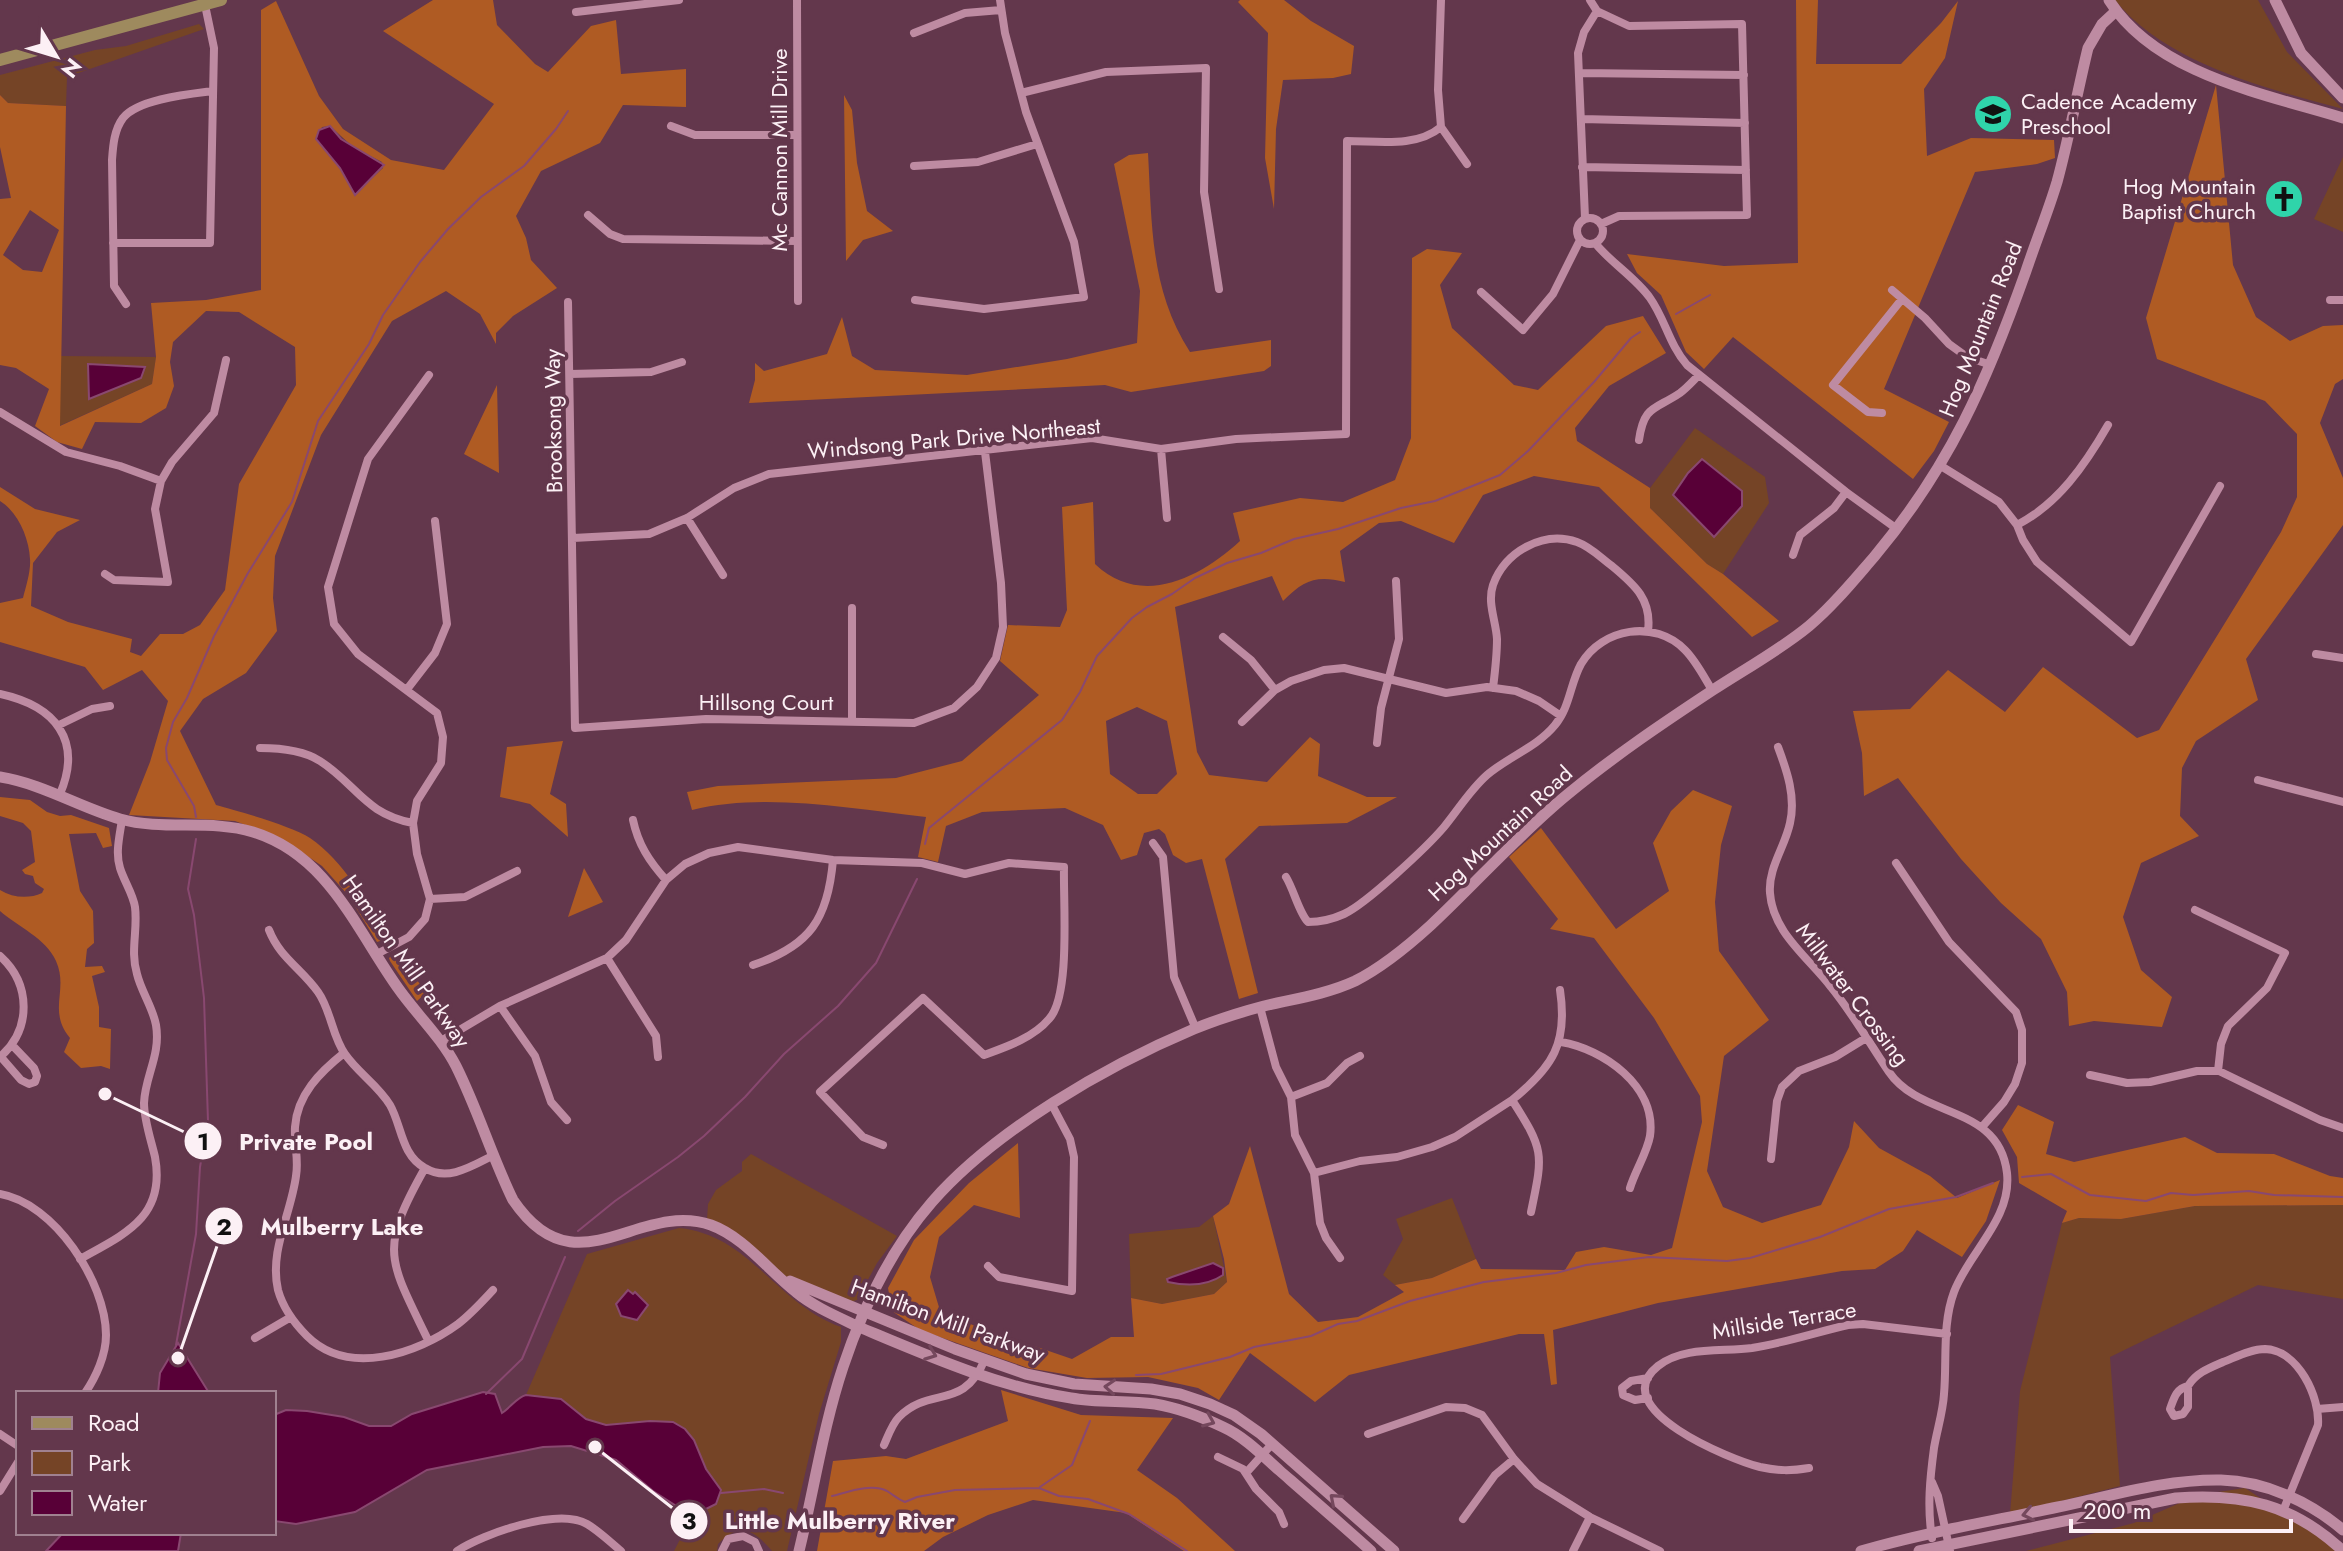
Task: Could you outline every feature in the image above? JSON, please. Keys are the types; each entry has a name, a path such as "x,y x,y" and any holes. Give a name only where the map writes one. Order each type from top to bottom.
{"main road":[{"path":"0,60 221,0"}],"street":[{"path":"576,12 679,0"},
{"name":"Mc Cannon Mill Drive","path":"797,0 798,301"},
{"path":"1441,0 1438,90 1441,127 1467,164"},
{"path":"1590,0 1597,11 1629,26 1742,24 1747,215 1619,216 1601,224"},
{"path":"2109,0 2116,11 2167,54 2209,76 2343,118"},
{"path":"2275,0 2301,53 2343,98"},
{"path":"113,243 210,243 214,48 205,5"},
{"path":"914,33 965,13 1001,5 1021,93 1074,242 1084,297 984,309 915,300"},
{"path":"1585,218 1578,53 1584,32 1597,11"},
{"name":"Hog Mountain Road","path":"799,1551 828,1421 858,1326 888,1262 929,1205 955,1178 997,1143 1088,1082 1196,1029 1260,1007 1324,992 1354,981 1379,967 1409,945 1564,797 1617,755 1814,622 1897,529 1941,466 1991,365 2048,211 2088,48 2102,24 2116,11"},
{"path":"1021,93 1106,72 1206,68 1204,192 1219,289"},
{"path":"1580,73 1744,75"},
{"path":"126,304 114,286 112,160 113,142 120,121 128,112 142,105 213,91"},
{"path":"1582,119 1745,123"},
{"path":"671,126 695,135 796,135"},
{"name":"Windsong Park Drive Northeast","path":"573,538 649,534 687,518 734,488 769,474 1092,438 1161,449 1250,437 1346,434 1347,141 1419,140 1441,127"},
{"path":"914,166 978,162 1037,144"},
{"path":"1582,167 1746,170"},
{"path":"588,215 610,234 623,239 796,241"},
{"path":"1585,218 1592,218 1601,224 1603,235 1595,243 1585,244 1580,240 1576,230 1585,218"},
{"path":"1481,292 1523,330 1547,303 1580,240"},
{"path":"1595,243 1648,295 1675,351 1699,375 1897,529"},
{"path":"1892,290 1949,344 1967,357 1991,365"},
{"path":"1882,413 1868,412 1833,385 1902,299"},
{"path":"2330,300 2343,300"},
{"name":"Brooksong Way","path":"568,302 575,728"},
{"path":"105,574 114,580 168,582 155,509 161,481 172,462 214,413 226,360"},
{"path":"570,374 651,372 682,362"},
{"path":"377,954 398,944 425,919 430,899 417,854 413,823 417,801 441,763 443,737 437,713 408,688 358,654 334,624 328,587 368,459 429,375"},
{"path":"1639,440 1642,420 1656,406 1682,392 1699,375"},
{"path":"0,412 66,452 161,481"},
{"path":"2017,525 2054,501 2108,425"},
{"path":"1161,449 1167,518"},
{"name":"Hillsong Court","path":"575,728 672,720 914,723 954,708 977,687 996,658 1003,627 985,452"},
{"path":"1941,466 1999,502 2017,525 2037,562 2131,642 2220,486"},
{"path":"1793,555 1800,535 1834,508 1846,492"},
{"path":"687,518 723,575"},
{"path":"408,688 435,653 447,624 435,521"},
{"path":"1493,688 1497,636 1492,588 1507,560 1542,541 1578,542 1630,581 1644,597 1648,608 1648,631"},
{"path":"1377,743 1381,708 1399,639 1396,581"},
{"path":"852,608 852,720"},
{"path":"1286,877 1308,922 1347,913 1432,840 1497,766 1543,737 1566,708 1574,678 1589,653 1611,637 1637,630 1666,637 1685,650 1712,690"},
{"path":"1223,637 1251,660 1275,690"},
{"path":"2316,654 2343,658"},
{"path":"1242,722 1275,690 1291,681 1324,670 1344,668 1446,693 1493,688 1526,694 1561,716"},
{"path":"0,694 45,712 59,725 70,755 68,775 60,794"},
{"path":"59,725 92,709 110,706"},
{"name":"Millwater Crossing","path":"1778,747 1790,779 1792,808 1770,889 1772,908 1779,925 1831,986 1892,1076 1906,1091 1935,1106 1970,1118 1982,1127"},
{"path":"260,748 285,749 312,756 333,771 368,805 388,817 413,823"},
{"name":"Hamilton Mill Parkway","path":"0,777 24,781 122,819 167,826 220,826 252,832 275,841 311,864 332,886 399,990 441,1041 460,1075 513,1200 523,1214 547,1235 582,1243 617,1237 665,1222 699,1222 724,1232 811,1304 858,1326 1022,1388 1072,1399 1156,1405 1190,1413 1227,1429 1262,1455 1371,1551"},
{"path":"2258,780 2343,802"},
{"path":"80,1259 127,1232 141,1220 150,1206 158,1172 144,1103 157,1050 156,1024 137,974 133,950 135,905 119,865 122,819"},
{"path":"633,820 636,836 649,861 666,880"},
{"path":"1153,843 1163,857 1174,977 1196,1029"},
{"path":"441,1041 500,1006 607,958 626,940 666,880 685,864 709,853 738,847 833,860 922,863 965,874 1009,863 1064,867 1063,979 1060,1000 1049,1020 1014,1044 984,1055 923,998 820,1092 863,1137 883,1145"},
{"path":"753,965 778,957 797,945 814,926 827,902 833,860"},
{"path":"1896,863 1949,942 2016,1012 2022,1030 2022,1063 2015,1084 1982,1127 2002,1152 2008,1174 2005,1203 1969,1260 1953,1293 1948,1317 1944,1397 1927,1498 1934,1549"},
{"path":"430,899 465,897 517,871"},
{"path":"2195,910 2285,953 2267,988 2228,1026 2221,1044 2218,1071"},
{"path":"269,930 276,947 320,995 344,1053 380,1089 391,1107 408,1154 425,1168 443,1174 494,1155"},
{"path":"0,956 14,969 22,994 23,1021 13,1046 0,1057 21,1080 29,1084 35,1082 37,1076 34,1068 13,1046"},
{"path":"607,958 656,1036 658,1057"},
{"path":"1314,1173 1432,1147 1455,1137 1512,1100 1550,1064 1561,1042 1563,1008 1560,990"},
{"path":"500,1006 535,1056 551,1102 567,1120"},
{"path":"1260,1007 1276,1067 1291,1097 1295,1135 1314,1173 1320,1223 1340,1258"},
{"path":"1771,1159 1777,1101 1782,1087 1799,1071 1835,1057 1866,1038"},
{"path":"1561,1042 1600,1053 1620,1069 1635,1087 1646,1108 1650,1139 1630,1188"},
{"path":"344,1053 311,1085 301,1103 295,1124 296,1175 278,1248 276,1271 278,1291 291,1317 311,1340 327,1351 343,1356 387,1357 460,1322 493,1290"},
{"path":"1291,1097 1327,1083 1347,1063 1360,1056"},
{"path":"2090,1075 2127,1083 2197,1071 2218,1071 2343,1128"},
{"path":"1512,1100 1537,1141 1541,1160 1531,1212"},
{"path":"988,1266 999,1277 1072,1291 1074,1157 1070,1139 1052,1105"},
{"path":"425,1168 405,1204 393,1242 399,1279 428,1340"},
{"path":"0,1194 35,1207 55,1225 80,1259 102,1304 106,1336 99,1368 86,1391"},
{"name":"Hamilton Mill Parkway","path":"775,1273 864,1312 1026,1374 1074,1384 1180,1394 1234,1415 1272,1444 1394,1551"},
{"path":"255,1338 291,1317"},
{"name":"Millside Terrace","path":"1648,1398 1628,1399 1623,1395 1622,1388 1631,1381 1648,1378 1655,1368 1700,1351 1754,1347 1848,1325 1947,1334"},
{"path":"2188,1386 2197,1374 2250,1351 2266,1349 2294,1362 2306,1381 2317,1409 2317,1431 2283,1511"},
{"path":"884,1445 897,1419 914,1406 957,1393 972,1384 985,1359"},
{"path":"1648,1378 1645,1390 1648,1398 1665,1421 1694,1441 1725,1456 1786,1471 1809,1468"},
{"path":"1368,1434 1446,1407 1465,1408 1482,1415 1514,1459 1537,1484 1590,1517 1660,1551"},
{"path":"2317,1409 2343,1407"},
{"path":"1246,1473 1272,1444"},
{"path":"1218,1457 1246,1473 1279,1512 1284,1524"},
{"path":"1463,1519 1495,1475 1514,1459"},
{"path":"0,1491 16,1465"},
{"path":"1861,1551 1931,1533 2169,1484 2221,1480 2252,1485 2289,1497 2317,1511 2343,1530"},
{"path":"1931,1481 1949,1548"},
{"path":"1919,1551 1949,1548 2176,1498 2212,1496 2238,1498 2300,1518 2343,1551"},
{"path":"457,1551 486,1537 555,1517 587,1524 621,1551"},
{"path":"1573,1551 1590,1517"},
{"path":"722,1551 728,1539 743,1536 755,1542 759,1551"}],"green space":[{"path":"2115,0 2258,0 2287,52 2343,109 2251,82 2189,57 2136,22"},
{"path":"199,24 204,29 67,77 66,106 8,103 0,95 0,75 95,50 126,46"},
{"path":"2343,157 2343,232 2314,219"},
{"path":"60,356 156,357 152,384 59,426"},
{"path":"1695,428 1765,477 1769,503 1723,574 1707,564 1649,507 1650,488","holes":["1702,459 1741,491 1694,518"]},
{"path":"751,1154 897,1236 877,1263 857,1300 848,1303 794,1282 707,1220 708,1204 716,1190 742,1171 742,1162"},
{"path":"1452,1198 1476,1259 1432,1278 1395,1285 1383,1275 1403,1239 1396,1219"},
{"path":"2343,1205 2343,1299 2258,1285 2110,1357 2120,1486 2010,1514 2020,1391 2062,1223 2079,1218 2121,1219 2195,1206"},
{"path":"1213,1216 1227,1282 1214,1294 1162,1304 1131,1298 1129,1234 1199,1227"},
{"path":"679,1228 704,1233 725,1243 798,1302 841,1327 841,1342 819,1414 787,1551 772,1551 752,1533 740,1531 726,1537 718,1544 717,1551 674,1551 692,1516 716,1504 721,1491 685,1429 673,1422 606,1425 586,1419 561,1399 526,1395 587,1254"},
{"path":"2245,1488 2341,1551 2026,1551 2134,1523 2198,1495"}],"shaded area":[{"path":"433,0 493,0 497,25 535,64 548,72 591,26 616,20 621,74 686,69 686,107 623,105 600,143 541,171 516,216 531,260 557,288 513,316 496,333 496,344 480,314 446,291 392,321 321,435 275,556 273,598 277,631 246,673 203,699 180,731 216,805 302,833 333,858 387,935 386,939 377,942 348,895 322,866 282,839 235,821 129,815 150,762 168,701 142,670 103,690 85,667 0,642 0,603 23,598 30,564 25,534 12,512 0,501 0,487 35,509 80,520 57,532 33,563 31,606 68,622 132,639 130,652 141,656 160,634 183,634 200,625 225,590 239,484 296,385 295,347 239,312 206,311 173,342 170,362 174,386 166,408 141,423 95,422 82,449 57,442 35,426 49,389 16,368 0,365 0,199 11,198 0,147 0,95 8,103 66,106 60,426 152,384 156,357 151,303 206,300 261,290 261,10 276,1 319,96 343,129 391,160 444,170 494,104 383,31","holes":["330,126 353,147 382,162 383,168 355,194 340,168 316,139 322,127","30,210 59,230 42,272 23,270 3,255"]},
{"path":"1284,0 1311,21 1354,46 1351,74 1333,78 1283,80 1276,129 1274,209 1265,158 1268,33 1238,2"},
{"path":"1796,0 1818,0 1816,64 1901,64 1958,1 1945,58 1924,89 1927,156 1971,138 2054,140 2055,158 2037,164 1975,172 1884,389 1949,422 1934,451 1913,479 1733,337 1704,369 1686,352 1661,295 1637,273 1627,254 1724,266 1798,263"},
{"path":"2216,85 2233,265 2256,317 2290,341 2323,326 2343,325 2343,379 2335,384 2320,423 2343,478 2343,525 2246,659 2258,700 2196,741 2182,768 2180,816 2199,836 2141,863 2123,917 2141,970 2172,997 2162,1027 2094,1021 2069,1026 2067,992 2041,939 2001,903 1961,859 1898,778 1864,796 1862,753 1853,711 1910,709 1948,670 2005,712 2043,667 2137,738 2159,730 2281,532 2297,497 2297,434 2265,401 2157,359 2146,318"},
{"path":"844,95 852,110 857,163 867,211 893,231 863,240 846,261"},
{"path":"1148,153 1160,281 1177,329 1190,352 1271,340 1271,366 1264,371 1131,392 1105,385 749,403 755,380 755,363 764,371 827,354 842,317 852,356 875,370 967,375 1067,359 1137,343 1140,291 1114,164 1129,155"},
{"path":"1427,249 1462,253 1440,285 1452,328 1514,385 1538,390 1606,326 1643,316 1666,353 1609,386 1575,428 1577,441 1650,488 1650,508 1707,564 1779,621 1752,637 1599,487 1534,476 1483,495 1454,543 1401,521 1379,523 1340,551 1345,582 1326,579 1311,581 1297,588 1283,601 1272,576 1175,607 1197,752 1209,775 1267,782 1310,737 1320,744 1318,776 1367,797 1397,797 1347,823 1259,826 1225,859 1258,993 1239,999 1202,859 1186,863 1173,855 1165,834 1159,829 1144,833 1137,855 1121,860 1103,825 1065,808 982,812 946,826 938,862 918,857 926,817 779,802 749,802 692,810 687,792 718,786 896,778 962,761 1039,695 1000,661 1008,625 1060,627 1067,610 1062,507 1093,502 1095,564 1113,577 1131,584 1151,586 1189,576 1240,541 1233,513 1300,498 1343,502 1395,480 1411,438 1412,258","holes":["1137,707 1167,721 1177,774 1157,794 1138,794 1110,774 1106,721"]},
{"path":"497,385 499,473 464,454"},
{"path":"563,741 550,794 566,804 568,837 530,804 500,797 507,747"},
{"path":"1693,790 1732,806 1721,845 1715,902 1719,951 1769,1020 1724,1056 1707,1171 1723,1207 1762,1223 1821,1205 1849,1147 1854,1121 1879,1148 1930,1176 1957,1198 2000,1180 1986,1221 1962,1257 1917,1230 1903,1251 1875,1269 1842,1271 1658,1303 1553,1330 1557,1384 1551,1385 1544,1334 1519,1334 1349,1375 1315,1402 1250,1353 1219,1400 1198,1388 1148,1377 1087,1378 1028,1368 920,1330 892,1311 888,1288 914,1240 969,1183 1018,1143 1020,1218 974,1205 939,1237 930,1277 941,1314 1072,1359 1111,1337 1134,1337 1131,1298 1162,1304 1214,1294 1227,1282 1213,1216 1229,1204 1250,1146 1289,1294 1318,1322 1358,1317 1404,1292 1395,1285 1432,1278 1476,1259 1481,1269 1565,1270 1576,1252 1604,1247 1651,1255 1672,1248 1702,1122 1700,1096 1654,1018 1594,938 1550,929 1558,919 1509,857 1541,828 1616,929 1669,891 1653,843 1671,811"},
{"path":"0,797 30,800 47,812 71,815 109,828 112,846 103,848 96,833 69,834 80,891 93,911 94,943 87,949 85,967 102,966 105,972 92,976 99,1007 99,1027 111,1029 110,1069 101,1066 81,1068 64,1052 70,1038 60,1018 60,981 56,961 39,939 0,911 0,890 26,897 42,893 44,889 35,883 33,876 22,870 35,862 31,831 23,823 0,816"},
{"path":"584,868 603,902 568,917"},
{"path":"397,951 426,993 417,1001 390,961 389,958"},
{"path":"2018,1105 2054,1122 2046,1154 2074,1162 2185,1137 2217,1153 2274,1154 2343,1178 2343,1205 2195,1206 2121,1219 2079,1218 2062,1223 2067,1211 2019,1183 2017,1157 2002,1130"},
{"path":"1001,1390 1081,1415 1173,1418 1137,1470 1177,1498 1235,1551 1184,1551 1126,1513 1033,1500 988,1515 943,1537 924,1551 817,1551 833,1461 886,1456 906,1459 1008,1421"}],"water":[{"path":"330,126 341,139 384,165 355,195 340,168 316,139 319,130"},
{"path":"88,364 145,367 141,378 89,399"},
{"path":"1702,459 1742,491 1742,506 1714,537 1673,495"},
{"path":"1213,1263 1223,1268 1223,1275 1217,1279 1196,1284 1168,1282 1167,1279"},
{"path":"628,1290 633,1294 635,1292 648,1305 637,1320 621,1316 616,1304"},
{"path":"178,1343 208,1391 158,1391 160,1373"},
{"path":"483,1392 495,1394 502,1413 526,1395 561,1399 586,1419 606,1425 673,1422 685,1429 694,1440 706,1469 721,1490 716,1504 692,1516 653,1491 616,1460 571,1446 543,1447 427,1470 355,1512 296,1524 276,1521 276,1414 286,1410 307,1411 344,1417 369,1426 391,1426 412,1414"},
{"path":"61,1535 181,1535 178,1551 46,1551"}],"waterway":[{"path":"196,817 194,806 167,760 166,748 173,722 248,573 292,502 318,421 369,344 383,315 420,262 481,197 524,166 568,111"},
{"path":"1676,314 1710,295"},
{"path":"925,844 929,828 1062,720 1097,656 1132,618 1147,607 1227,563 1294,539 1435,501 1500,475 1528,451 1631,338 1640,332"},
{"path":"176,1345 196,1234 200,1167 208,1121 204,998 188,889 196,839"},
{"path":"578,1231 704,1136 784,1054 838,1006 876,963 917,879"},
{"path":"2022,1177 2051,1174 2090,1195 2146,1201 2171,1193 2193,1195 2249,1191 2343,1197"},
{"path":"1136,1375 1161,1374 1230,1357 1254,1347 1311,1336 1410,1301 1484,1282 1649,1257 1727,1261 1750,1258 1820,1237 1889,1209 1956,1197 1993,1183"},
{"path":"486,1394 522,1359 565,1257"},
{"path":"1040,1487 1072,1465 1090,1421"},
{"path":"832,1496 874,1488 887,1491 905,1502 955,1490 1039,1488 1059,1496 1088,1499 1129,1514 1187,1551"},
{"path":"721,1493 764,1489 783,1493"}],"place":[{"name":"Cadence Academy Preschool","path":"1993,114"},
{"name":"Hog Mountain Baptist Church","path":"2284,199"},
{"name":"Private Pool","path":"105,1094"},
{"name":"Mulberry Lake","path":"178,1358"},
{"name":"Little Mulberry River","path":"595,1447"}]}
